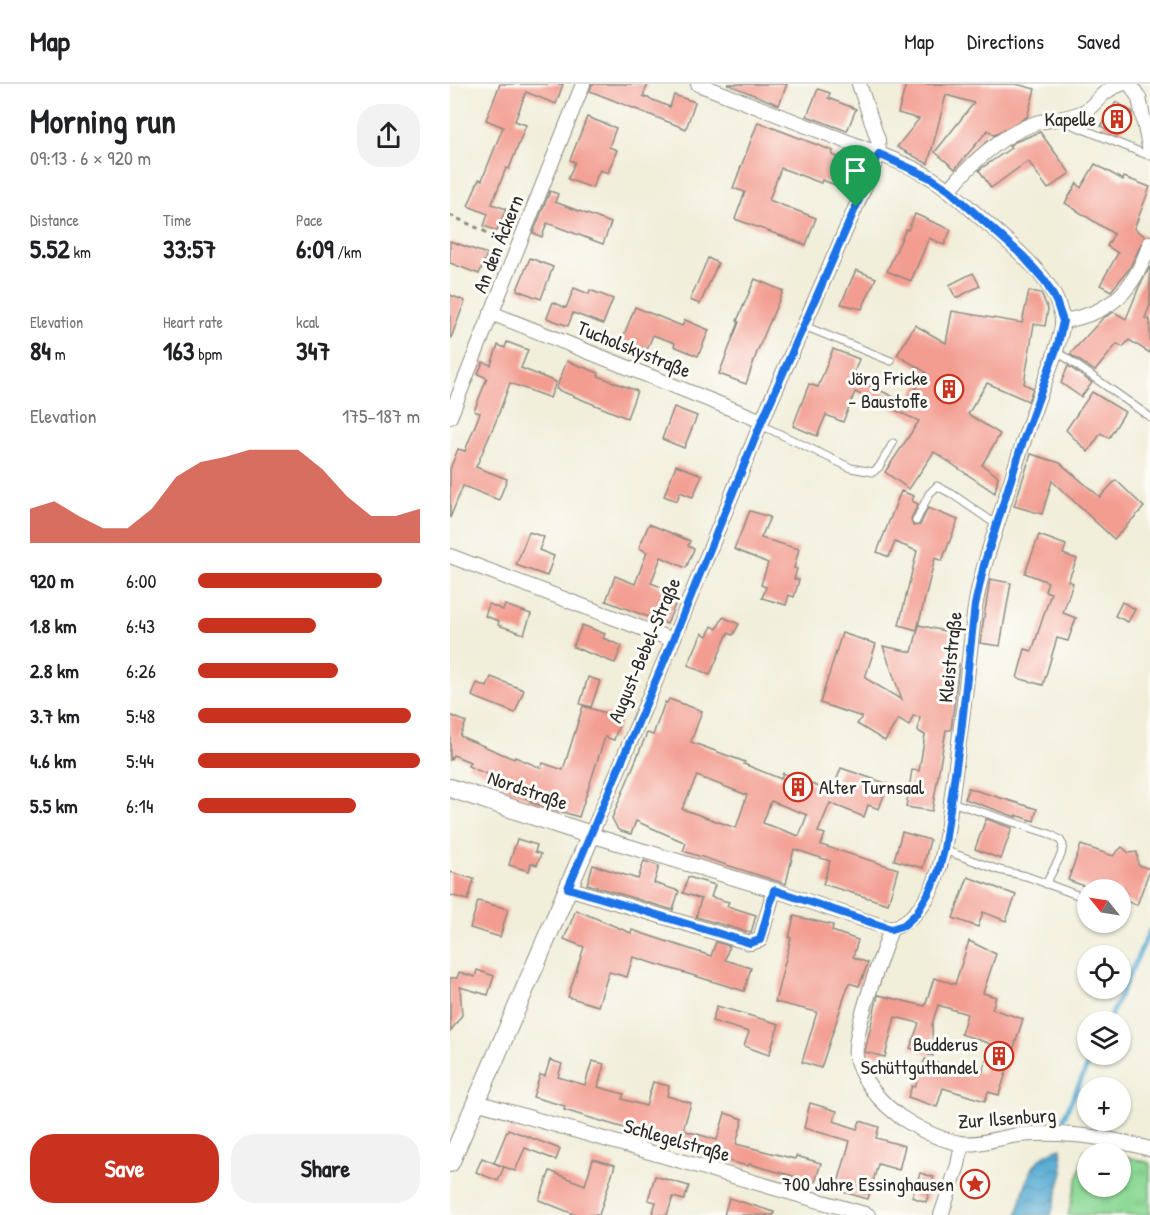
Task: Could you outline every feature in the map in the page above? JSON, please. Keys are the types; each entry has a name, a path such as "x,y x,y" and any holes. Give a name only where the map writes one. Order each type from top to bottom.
{"street":[{"name":"An den Äckern","path":"450,417 583,84"},
{"path":"698,84 879,154 931,178 949,190 1023,256 1045,281 1056,301 1063,321 1081,318 1097,311 1123,294 1134,278 1150,243"},
{"path":"859,84 878,140 879,154"},
{"path":"949,190 966,170 990,148 1036,123 1081,113 1094,106 1107,90 1122,84"},
{"path":"1130,84 1139,98 1150,153"},
{"name":"August-Bebel-Straße","path":"450,1163 591,835 762,423 879,154"},
{"name":"Tucholskystraße","path":"491,314 762,423"},
{"name":"Kleiststraße","path":"891,929 904,925 916,914 938,873 951,802 975,605 984,565 1063,321"},
{"path":"450,556 673,640"},
{"name":"Nordstraße","path":"450,788 591,835"},
{"path":"591,835 774,890 891,929"},
{"path":"568,888 750,943 760,940 774,890"},
{"name":"Zur Ilsenburg","path":"891,929 856,1042 856,1057 866,1081 893,1112 915,1127 962,1144 1046,1133 1096,1137 1150,1149"},
{"name":"Schlegelstraße","path":"476,1102 868,1215"},
{"path":"941,1215 958,1165 962,1144"}],"lane":[{"path":"1058,119 1150,153"},
{"path":"804,326 891,361"},
{"path":"1055,350 1150,417"},
{"path":"762,423 850,468 873,472 879,467 893,443"},
{"path":"916,521 929,494 937,486 997,525"},
{"path":"951,802 1050,834 1060,840 1063,845 1061,855 1046,884"},
{"path":"944,850 1077,895"}],"path":[{"path":"450,215 518,247"}],"green space":[{"path":"1131,1158 1150,1163 1150,1215 1068,1215 1077,1181 1077,1197 1131,1197"}],"water":[{"path":"1061,1148 1063,1172 1051,1215 1017,1215 1026,1183 1035,1165 1050,1152"}],"building":[{"path":"500,84 563,84 556,104 526,92 515,121 526,125 492,204 506,209 497,231 484,226 488,214 468,206 479,179 482,180 503,127 486,120"},
{"path":"592,84 648,84 643,96 670,107 674,95 695,102 686,129 590,91"},
{"path":"727,84 787,84 779,105"},
{"path":"906,84 1016,84 1035,89 1027,117 994,135 988,130 955,169 935,152 974,103 946,95 928,164 897,147 919,119 898,113"},
{"path":"818,89 830,93 828,98 856,109 847,131 807,116"},
{"name":"Kapelle","path":"1116,102 1133,112 1118,136 1101,126"},
{"path":"587,117 616,128 609,147 617,150 608,173 600,170 592,188 568,179 575,162 570,160"},
{"path":"758,122 833,151 832,155 847,161 838,186 822,180 821,183 781,168 769,200 816,218 806,245 735,219 745,192 733,188"},
{"path":"1040,132 1070,173 1048,189 1028,161 991,188 979,170 1011,148 1009,146 1015,142"},
{"path":"1095,164 1123,180 1124,177 1150,187 1134,229 1145,236 1129,269 1111,291 1100,285 1118,253 1107,246 1114,234 1065,203 1077,183 1081,188"},
{"path":"550,191 558,194 555,202 611,223 603,244 547,223 542,237 533,233"},
{"path":"915,214 951,230 944,245 929,238 911,281 887,271"},
{"path":"450,241 487,254 479,274 450,263"},
{"path":"530,258 553,267 541,299 517,290"},
{"path":"708,258 718,263 700,304 690,300"},
{"path":"1150,267 1150,305 1145,318 1150,320 1150,353 1129,340 1123,347 1117,344 1095,371 1070,354 1103,318 1114,312 1126,319"},
{"path":"856,270 876,278 862,309 841,304"},
{"path":"973,273 980,286 956,298 949,285"},
{"path":"755,279 783,291 746,384 719,374 739,322 737,321"},
{"path":"574,288 589,294 590,290 613,299 603,324 573,313 568,326 547,318 553,302 566,308"},
{"path":"1029,291 1041,293 1048,309 1045,326 1034,324 1024,384 1033,388 1028,401 987,383 968,414 1000,434 982,465 998,476 995,493 934,452 909,489 885,472 919,421 855,392 843,422 826,415 817,436 793,426 809,384 818,387 833,349 859,359 854,373 881,384 879,390 907,403 926,372 897,355 915,325 946,343 952,311 1022,323"},
{"path":"450,295 465,301 451,338 450,337"},
{"path":"635,307 682,326 685,320 709,330 698,356 674,346 675,343 653,335 647,350 622,340"},
{"path":"507,342 528,350 521,368 556,382 550,398 510,383 476,467 507,479 499,500 463,486 450,518 450,469 458,449 465,451 480,413 474,411 487,378 478,374 483,362 491,365 498,345 505,348"},
{"path":"567,361 637,391 627,418 556,389"},
{"path":"1068,366 1092,383 1081,397 1061,383"},
{"path":"1092,392 1125,412 1109,438 1101,433 1088,452 1066,430"},
{"path":"674,407 697,416 684,448 662,439"},
{"path":"1031,454 1060,463 1100,497 1116,480 1144,507 1114,539 1052,481 1042,514 1014,506"},
{"path":"676,465 702,475 693,497 680,492 677,501 664,496"},
{"path":"901,491 914,496 912,501 918,504 911,519 913,526 920,525 928,508 958,520 942,561 935,558 917,630 899,625 917,551 895,542 889,557 877,552"},
{"path":"750,511 770,517 761,538 799,549 794,568 797,569 794,579 799,580 794,597 789,595 786,605 762,598 766,587 761,585 768,563 734,549"},
{"path":"649,524 690,541 688,546 694,549 686,568 661,557 651,583 672,591 670,597 677,600 667,624 606,601 615,576 635,584 647,552 639,548"},
{"path":"529,532 544,537 539,550 554,556 547,576 516,565"},
{"path":"1039,535 1066,545 1063,554 1077,559 1068,581 1073,583 1063,613 1076,618 1068,641 1057,638 1043,685 1017,678 1025,649 1032,651 1051,593 1045,591 1048,582 1025,573"},
{"path":"990,579 1011,583 1000,646 980,643"},
{"path":"1122,602 1135,609 1128,622 1115,616"},
{"path":"489,604 503,610 505,605 531,614 524,634 498,625 499,621 485,616"},
{"path":"723,617 739,624 733,635 728,633 710,675 688,665 702,633 707,636 712,626 717,629"},
{"path":"582,625 605,634 603,638 622,646 615,663 573,647"},
{"path":"919,625 953,633 946,661 959,664 951,730 946,730 932,811 906,807 912,770 919,771 925,735 918,731 920,717 913,716 909,726 898,719 885,741 857,724 862,717 820,703 842,633 876,644 865,678 902,700 883,646 912,652"},
{"path":"491,677 524,690 515,713 472,696 477,683 487,687"},
{"path":"588,677 600,681 591,707 580,704"},
{"path":"669,699 702,711 691,742 745,762 744,764 781,779 783,773 832,792 841,768 888,784 879,809 868,805 864,817 830,803 818,832 825,834 821,845 898,869 888,904 823,884 830,861 794,849 786,884 683,851 686,843 636,821 631,834 618,830 612,818 647,733 653,735 665,702 667,703","holes":["697,776 747,795 736,828 682,809","771,801 807,815 799,836 763,823"]},
{"path":"583,706 621,718 614,740 605,737 579,817 530,802 531,800 502,787 505,782 468,766 470,762 453,755 450,761 450,715 466,722 460,736 541,768 543,763 563,770"},
{"path":"968,788 1037,809 1034,821 965,799"},
{"path":"986,819 1012,828 1001,859 975,849"},
{"path":"902,832 930,840 923,868 894,860"},
{"path":"517,839 537,845 535,852 541,854 537,865 531,863 529,871 509,865"},
{"path":"1081,845 1113,856 1122,847 1129,853 1137,852 1138,865 1150,869 1137,905 1131,903 1131,879 1077,879 1077,883 1068,880"},
{"path":"644,861 659,866 654,883 679,891 673,910 587,884 593,865 638,879"},
{"path":"450,872 474,879 468,900 450,895"},
{"path":"688,877 715,885 711,897 729,902 727,906 756,915 751,933 696,917 701,899 683,893"},
{"path":"968,877 1016,895 1006,921 983,912 978,927 953,918"},
{"path":"478,901 508,909 500,937 470,928"},
{"path":"576,910 631,933 632,930 711,956 716,942 729,946 725,960 751,968 744,991 633,957 627,977 609,972 598,1006 568,997 584,947 564,939"},
{"path":"794,916 833,925 832,931 858,940 853,957 868,963 859,986 849,983 821,1068 802,1062 817,1012 775,1002 791,938 789,938"},
{"path":"969,941 996,954 983,993 996,997 992,1009 1023,1019 999,1095 988,1092 985,1101 943,1088 937,1107 908,1097 912,1086 915,1087 925,1059 968,1074 970,1069 982,1073 991,1044 961,1034 967,1014 938,1005 932,1024 933,1056 910,1048 919,1023 895,1017 885,1057 865,1051 878,995 925,1006 934,978 955,984"},
{"path":"477,970 494,976 488,995 460,987 462,1015 450,1032 450,978 457,978 459,972 475,977"},
{"path":"717,1006 779,1024 769,1055 744,1046 749,1032 712,1021"},
{"path":"550,1060 562,1064 558,1077 585,1085 592,1061 604,1064 598,1087 624,1094 622,1099 646,1106 653,1082 669,1086 667,1096 691,1103 683,1130 717,1140 725,1113 743,1119 736,1144 821,1163 815,1182 693,1152 694,1149 564,1110 565,1106 533,1097 540,1075 545,1076"},
{"path":"810,1103 837,1111 834,1121 857,1129 860,1121 879,1127 876,1138 905,1146 899,1170 878,1164 868,1199 836,1190 850,1141 804,1128"},
{"path":"508,1129 560,1149 556,1160 525,1148 515,1171 494,1163"},
{"path":"482,1158 504,1167 498,1181 476,1172"},
{"path":"593,1159 615,1165 599,1215 576,1215 539,1200 550,1171 585,1185"},
{"path":"920,1173 934,1177 926,1202 912,1197"},
{"path":"655,1176 689,1186 684,1200 673,1197 667,1215 652,1215 656,1202 648,1200"},
{"path":"729,1198 774,1212 774,1215 724,1215"}],"waterway":[{"path":"1113,1011 1150,930"},
{"path":"1063,1119 1088,1065"}],"place":[{"name":"Kapelle","path":"1117,119"},
{"name":"Jörg Fricke - Baustoffe","path":"949,389"},
{"name":"Alter Turnsaal","path":"798,787"},
{"name":"Budderus Schüttguthandel","path":"999,1056"},
{"name":"700 Jahre Essinghausen","path":"975,1184"}],"route":[{"path":"879,154 931,178 949,190 1023,256 1045,281 1056,301 1063,321 1058,344 1022,444 984,565 975,605 961,732 944,850 938,873 928,894 916,914 904,925 891,929 774,890 760,940 750,943 568,888 673,640 762,421 856,207 879,154"}]}
